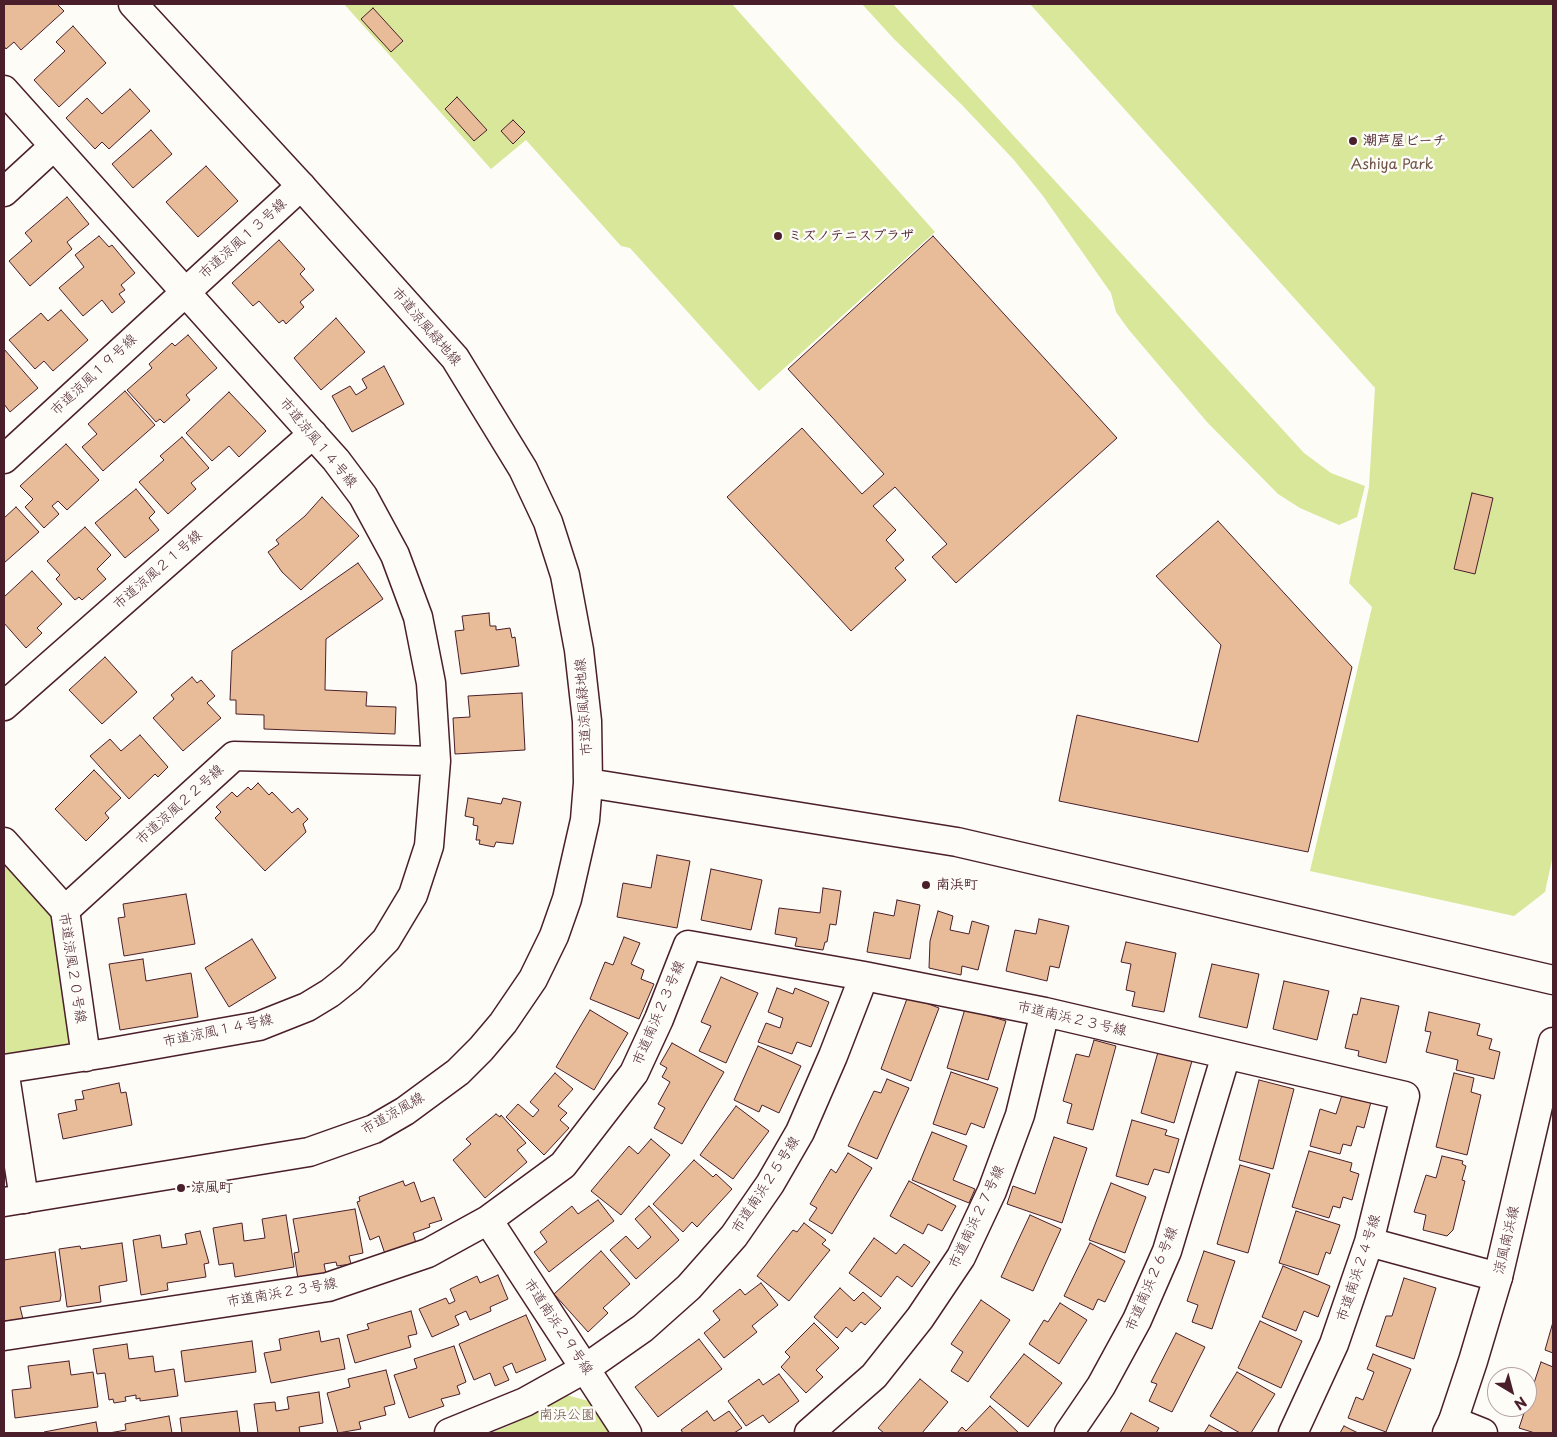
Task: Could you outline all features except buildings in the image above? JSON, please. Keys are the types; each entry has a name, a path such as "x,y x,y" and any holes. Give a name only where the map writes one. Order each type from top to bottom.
{"street":[{"name":"市道涼風緑地線","path":"133,4 301,186 455,358 523,469 548,522 565,575 584,679 588,783"},
{"name":"市道涼風１４号線","path":"4,90 336,460 363,496 385,535 409,589 428,661 434,705 436,761 432,820 422,871 400,918 386,940 350,977 307,1006 259,1026 4,1069"},
{"path":"4,192 54,146"},
{"name":"市道涼風１３号線","path":"185,292 301,186"},
{"name":"市道涼風１９号線","path":"4,458 185,292"},
{"name":"市道涼風２１号線","path":"4,706 313,434"},
{"name":"市道涼風２２号線","path":"65,910 234,756 436,761"},
{"path":"588,783 957,842 1553,980"},
{"name":"市道涼風線","path":"14,1201 309,1152 374,1128 432,1092 481,1048 503,1023 533,979 554,936 566,899 585,820 588,783"},
{"name":"市道涼風２０号線","path":"4,842 65,910 86,1056"},
{"name":"市道南浜２３号線","path":"4,1336 328,1287 428,1253 488,1220 563,1165 634,1073 659,1019 688,945 864,976 1045,1012 1405,1096"},
{"name":"市道南浜２５号線","path":"449,1433 525,1402 586,1368 642,1328 690,1287 734,1236 770,1184 800,1132 833,1056 864,976"},
{"name":"市道南浜２７号線","path":"809,1433 874,1376 920,1318 961,1257 992,1191 1020,1115 1045,1012"},
{"name":"涼風南浜線","path":"1450,1427 1498,1277 1553,1042"},
{"name":"市道南浜２６号線","path":"1069,1433 1101,1386 1137,1320 1167,1251 1226,1055"},
{"path":"4,1069 14,1201"},
{"name":"市道南浜２４号線","path":"1293,1433 1334,1344 1370,1242 1405,1096"},
{"name":"市道南浜２９号線","path":"488,1220 627,1433"},
{"path":"1370,1242 1498,1277"},
{"path":"1450,1427 1483,1433"}],"green space":[{"path":"344,4 732,4 935,232 759,391 630,248 621,246 526,140 491,169"},
{"path":"862,4 893,4 1304,453 1331,473 1365,486 1357,517 1339,525 1300,508 1278,494 1207,422 1129,330 1116,312 1111,293 1043,196 1014,160 962,105 894,39"},
{"name":"Ashiya Park","path":"1030,4 1553,4 1553,855 1545,892 1514,916 1310,871 1372,607 1349,583 1369,487 1375,388"},
{"path":"4,858 53,914 75,1048 4,1058"},
{"name":"南浜公園","path":"566,1395 592,1402 611,1433 491,1433 510,1425"}],"place":[{"name":"潮芦屋ビーチ","path":"1353,141"},
{"name":"ミズノテニスプラザ","path":"778,236"},
{"name":"南浜町","path":"926,885"},
{"name":"涼風町","path":"181,1188"}]}
